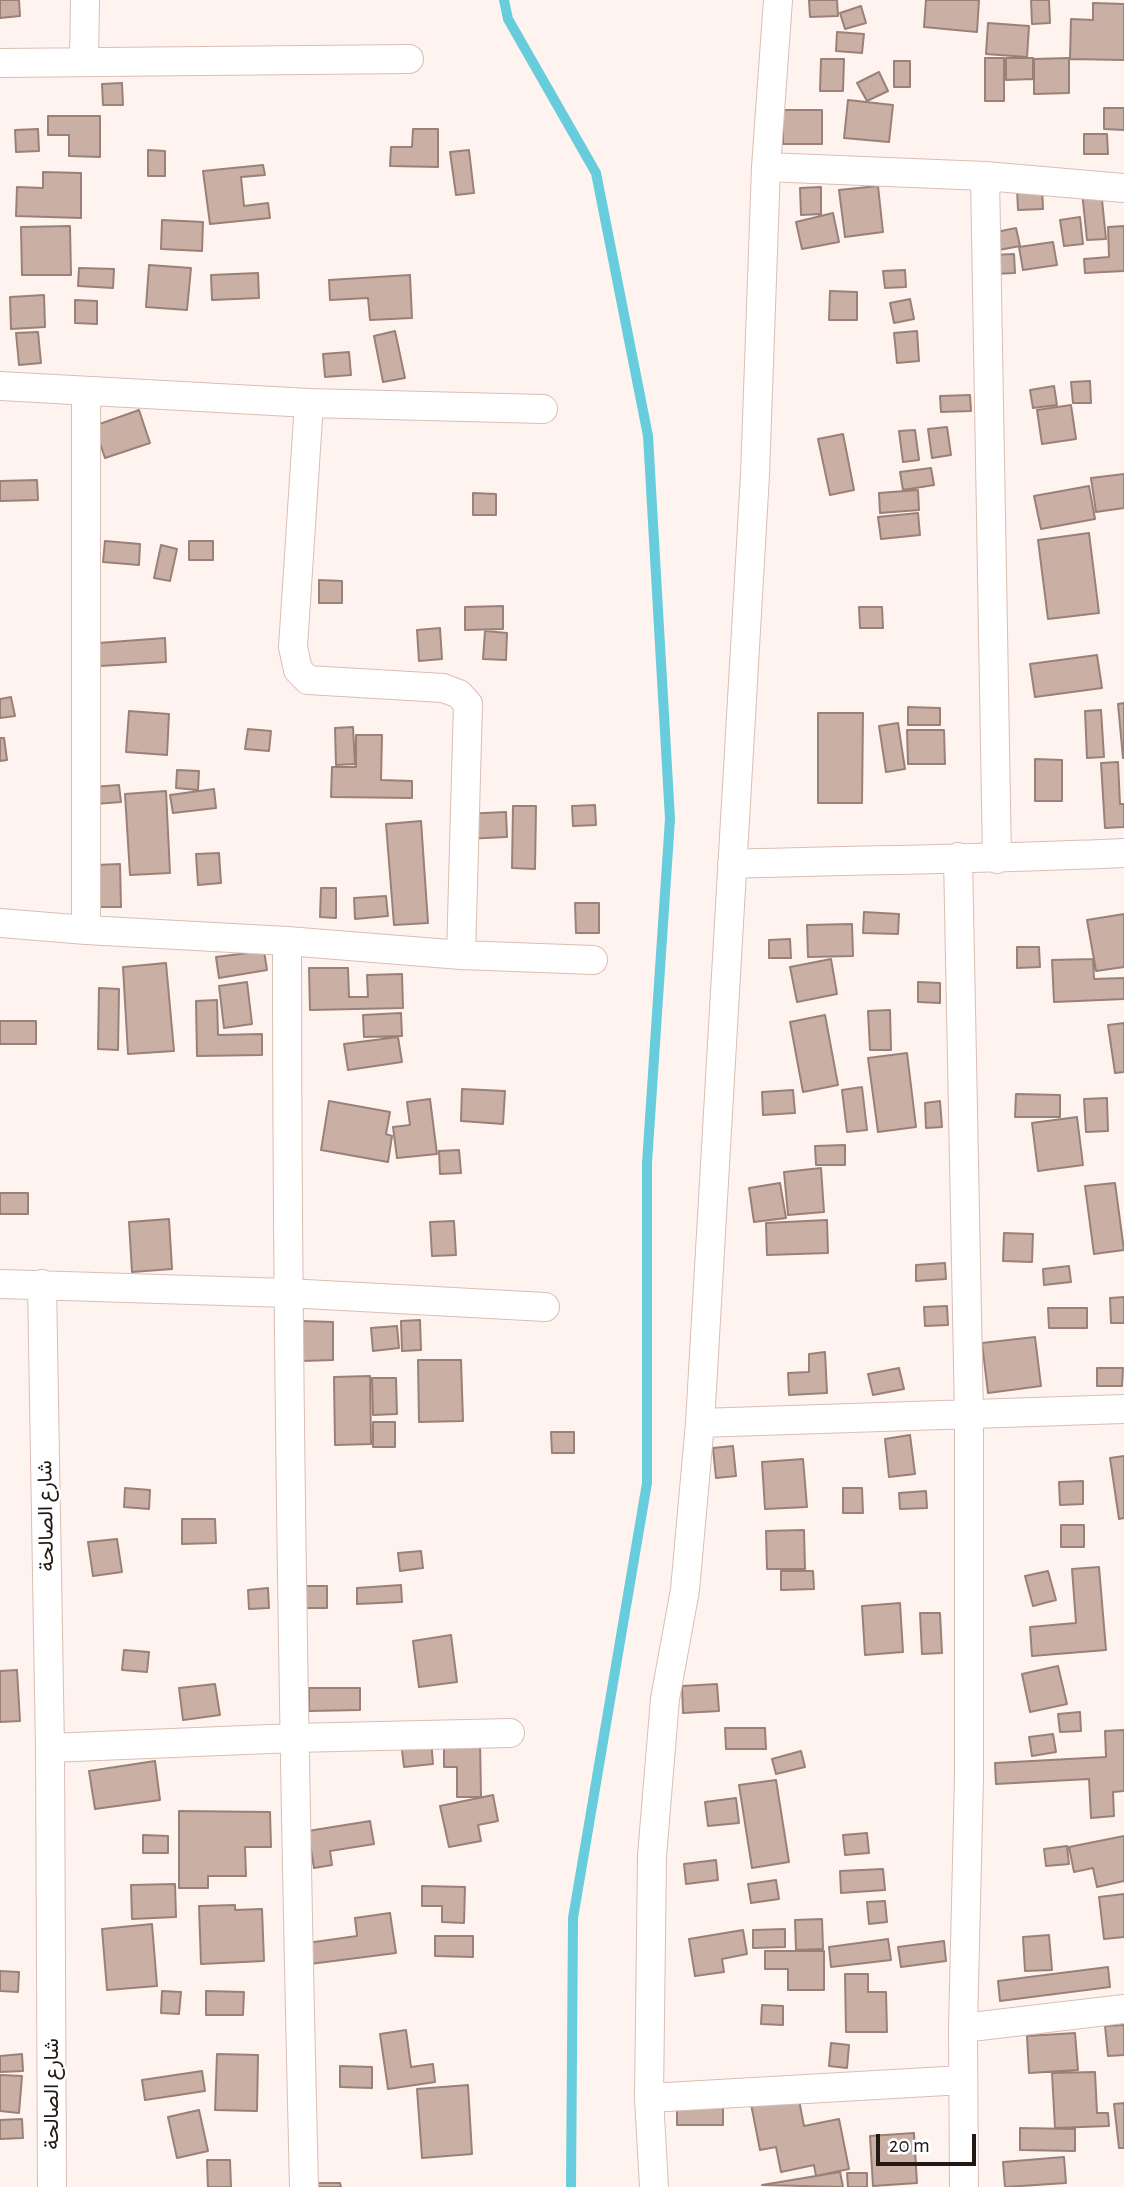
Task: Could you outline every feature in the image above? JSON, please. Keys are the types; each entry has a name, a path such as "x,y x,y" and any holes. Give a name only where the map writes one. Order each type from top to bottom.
{"street":[{"path":"84,62 85,0"},
{"path":"654,2187 649,2098 652,1856 665,1699 685,1590 700,1423 755,475 766,167 778,0"},
{"path":"0,63 409,59"},
{"path":"766,167 985,176 1124,188"},
{"path":"985,176 997,859"},
{"path":"0,386 309,403 543,409"},
{"path":"86,391 86,930"},
{"path":"309,403 293,647 298,670 308,680 443,688 458,694 468,704 461,955"},
{"path":"732,864 958,857 997,859 1124,853"},
{"path":"958,857 969,1415 969,1777 963,2028 964,2187"},
{"path":"0,923 461,955 593,960"},
{"path":"287,941 287,1293 293,1738 304,2187"},
{"path":"0,1284 287,1293 545,1307"},
{"name":"شارع الصالحة","path":"42,1284 50,1748 52,2187"},
{"path":"700,1423 1124,1409"},
{"path":"50,1748 510,1733"},
{"path":"963,2028 1124,2009"},
{"path":"649,2098 964,2080"}],"building":[{"path":"0,0 19,0 20,16 0,18"},
{"path":"809,0 837,0 838,16 810,17"},
{"path":"926,0 979,0 977,32 924,27"},
{"path":"1031,0 1049,0 1050,23 1032,24"},
{"path":"1093,3 1124,4 1124,60 1070,59 1071,19 1093,20"},
{"path":"861,6 866,23 845,29 840,13"},
{"path":"988,23 1029,26 1027,57 986,54"},
{"path":"837,32 864,34 862,53 836,51"},
{"path":"985,58 1004,58 1004,101 985,101"},
{"path":"1006,58 1033,58 1033,79 1006,80"},
{"path":"1069,58 1069,93 1034,94 1034,59"},
{"path":"821,59 844,59 843,91 820,91"},
{"path":"894,61 910,61 910,87 894,87"},
{"path":"879,72 888,91 867,101 857,83"},
{"path":"122,83 123,105 103,105 102,84"},
{"path":"848,100 893,105 889,142 844,138"},
{"path":"1104,108 1124,108 1124,130 1104,129"},
{"path":"783,110 822,110 822,144 783,144"},
{"path":"48,116 100,116 100,157 69,156 69,135 48,135"},
{"path":"38,129 39,151 16,152 15,130"},
{"path":"413,129 438,129 438,167 390,166 391,147 412,147"},
{"path":"1084,134 1107,134 1108,154 1084,154"},
{"path":"148,150 165,151 165,176 148,176"},
{"path":"469,150 474,193 456,195 450,152"},
{"path":"263,165 265,175 241,177 244,206 268,203 270,218 210,224 203,171"},
{"path":"43,172 81,173 81,218 16,216 17,187 43,188"},
{"path":"878,186 883,232 845,237 839,190"},
{"path":"821,187 821,214 801,215 800,188"},
{"path":"1042,187 1043,209 1018,210 1017,189"},
{"path":"1101,190 1106,239 1087,240 1082,192"},
{"path":"833,213 839,242 802,249 796,222"},
{"path":"1080,217 1083,244 1064,246 1060,220"},
{"path":"162,220 203,222 202,251 161,249"},
{"path":"70,226 71,275 22,275 21,227"},
{"path":"1124,226 1124,271 1085,273 1084,259 1109,257 1108,227"},
{"path":"1016,228 1020,246 994,251 991,233"},
{"path":"1053,242 1057,265 1023,270 1019,247"},
{"path":"1014,254 1015,273 993,274 992,255"},
{"path":"149,265 191,268 187,310 146,307"},
{"path":"79,268 114,269 113,288 78,286"},
{"path":"905,270 906,287 885,288 883,271"},
{"path":"258,273 259,298 212,300 211,275"},
{"path":"410,275 412,318 370,320 368,298 330,300 329,280"},
{"path":"830,291 857,292 857,320 829,320"},
{"path":"44,295 45,327 11,329 10,297"},
{"path":"910,299 914,319 894,323 890,303"},
{"path":"75,300 97,301 97,324 75,323"},
{"path":"395,331 405,378 383,382 374,336"},
{"path":"917,331 919,361 897,363 894,333"},
{"path":"38,332 41,363 19,365 16,333"},
{"path":"349,352 351,375 325,377 323,354"},
{"path":"1090,381 1091,403 1073,403 1071,382"},
{"path":"1054,386 1057,405 1033,408 1030,390"},
{"path":"970,395 971,411 941,412 940,396"},
{"path":"1071,405 1076,439 1042,444 1037,410"},
{"path":"139,410 150,443 105,458 94,426"},
{"path":"947,427 951,455 932,458 928,429"},
{"path":"915,430 919,460 903,462 899,431"},
{"path":"843,434 854,490 830,495 818,439"},
{"path":"931,468 934,485 903,490 900,472"},
{"path":"1124,474 1124,508 1096,512 1091,478"},
{"path":"37,480 38,500 0,501 0,481"},
{"path":"1089,486 1095,519 1041,529 1034,496"},
{"path":"918,490 919,510 880,513 879,493"},
{"path":"473,493 496,494 496,515 473,515"},
{"path":"918,513 920,535 881,539 878,517"},
{"path":"1089,533 1099,613 1048,619 1038,540"},
{"path":"105,541 140,544 139,565 103,562"},
{"path":"189,541 213,541 213,560 189,560"},
{"path":"161,545 177,549 170,581 154,578"},
{"path":"319,580 342,581 342,603 319,603"},
{"path":"503,606 503,629 465,630 465,607"},
{"path":"859,607 882,607 883,628 860,628"},
{"path":"440,628 442,659 419,661 417,630"},
{"path":"485,631 507,633 506,660 483,659"},
{"path":"165,638 166,662 100,666 98,643"},
{"path":"1097,655 1102,688 1035,697 1030,664"},
{"path":"11,697 15,716 0,718 0,699"},
{"path":"1124,703 1124,758 1123,758 1118,704"},
{"path":"908,707 940,708 940,725 908,725"},
{"path":"1101,710 1104,757 1087,758 1085,711"},
{"path":"129,711 169,714 167,755 126,752"},
{"path":"818,713 863,713 862,803 818,803"},
{"path":"898,723 905,769 886,772 879,726"},
{"path":"353,727 355,764 336,765 335,728"},
{"path":"248,729 271,731 269,751 245,749"},
{"path":"907,730 944,730 945,764 908,764"},
{"path":"356,735 382,735 381,780 412,781 412,798 331,797 332,767 356,767"},
{"path":"0,738 4,738 7,760 0,761"},
{"path":"1035,759 1062,760 1062,801 1035,801"},
{"path":"1118,762 1120,804 1124,804 1124,827 1105,828 1101,763"},
{"path":"177,770 199,771 198,790 176,788"},
{"path":"119,785 121,802 95,804 93,787"},
{"path":"214,789 216,808 173,813 170,795"},
{"path":"166,791 170,873 130,875 125,794"},
{"path":"595,805 596,825 573,826 572,806"},
{"path":"513,806 536,806 535,869 512,868"},
{"path":"506,812 507,837 464,839 463,814"},
{"path":"421,821 428,923 394,925 386,824"},
{"path":"219,853 221,883 198,885 196,854"},
{"path":"120,864 121,907 97,907 96,865"},
{"path":"321,888 336,888 336,918 320,917"},
{"path":"386,896 388,916 355,919 354,898"},
{"path":"575,903 599,903 599,933 576,933"},
{"path":"864,912 899,914 898,934 863,933"},
{"path":"1124,914 1124,967 1096,971 1087,920"},
{"path":"852,924 853,956 808,957 807,925"},
{"path":"790,939 791,958 769,958 769,940"},
{"path":"1017,947 1039,947 1040,967 1017,968"},
{"path":"264,951 267,970 219,978 216,957"},
{"path":"831,959 837,994 797,1002 790,967"},
{"path":"1093,959 1094,979 1124,978 1124,999 1054,1002 1052,960"},
{"path":"166,963 174,1051 128,1054 123,967"},
{"path":"309,968 348,968 349,997 368,997 367,975 402,974 403,1008 310,1010"},
{"path":"247,982 252,1024 224,1028 219,986"},
{"path":"918,982 940,983 940,1003 918,1002"},
{"path":"99,988 119,989 118,1050 98,1049"},
{"path":"217,1000 218,1035 262,1034 262,1055 197,1056 196,1001"},
{"path":"890,1010 891,1050 870,1050 868,1011"},
{"path":"401,1013 402,1036 364,1037 363,1015"},
{"path":"825,1015 838,1085 803,1092 790,1022"},
{"path":"0,1021 36,1021 36,1044 0,1044"},
{"path":"1124,1023 1124,1072 1115,1073 1108,1025"},
{"path":"398,1037 402,1062 348,1070 344,1044"},
{"path":"907,1053 916,1127 878,1132 868,1058"},
{"path":"862,1087 867,1130 847,1132 842,1090"},
{"path":"462,1089 505,1091 503,1124 461,1121"},
{"path":"793,1090 795,1113 763,1115 762,1092"},
{"path":"1016,1094 1060,1095 1060,1117 1015,1117"},
{"path":"1107,1098 1108,1131 1086,1132 1084,1099"},
{"path":"430,1099 437,1154 397,1158 393,1127 410,1125 407,1102"},
{"path":"329,1101 390,1112 386,1134 392,1136 388,1162 321,1150"},
{"path":"940,1101 942,1127 926,1128 925,1103"},
{"path":"1077,1117 1083,1165 1038,1171 1032,1123"},
{"path":"845,1145 845,1165 816,1165 815,1146"},
{"path":"459,1150 461,1173 440,1174 439,1151"},
{"path":"821,1168 824,1212 788,1215 784,1172"},
{"path":"780,1183 786,1218 754,1222 749,1188"},
{"path":"1115,1183 1124,1250 1094,1254 1085,1186"},
{"path":"0,1193 28,1193 28,1214 0,1214"},
{"path":"169,1219 172,1269 132,1272 129,1222"},
{"path":"827,1220 828,1253 767,1255 766,1223"},
{"path":"454,1221 456,1255 432,1256 430,1222"},
{"path":"1004,1233 1033,1234 1032,1262 1003,1261"},
{"path":"945,1263 946,1279 916,1281 916,1265"},
{"path":"1069,1266 1071,1282 1044,1285 1043,1269"},
{"path":"1124,1297 1124,1323 1111,1323 1110,1298"},
{"path":"947,1306 948,1325 925,1326 924,1307"},
{"path":"1048,1308 1087,1308 1087,1328 1049,1328"},
{"path":"420,1320 421,1350 402,1351 401,1321"},
{"path":"302,1321 333,1322 333,1360 301,1361"},
{"path":"397,1326 399,1348 373,1351 371,1328"},
{"path":"1035,1337 1041,1386 988,1393 982,1343"},
{"path":"825,1352 827,1393 789,1395 788,1373 809,1372 809,1354"},
{"path":"418,1360 461,1360 463,1421 419,1422"},
{"path":"899,1368 904,1389 873,1395 868,1374"},
{"path":"1097,1368 1123,1368 1122,1386 1097,1386"},
{"path":"370,1376 371,1444 335,1445 334,1377"},
{"path":"372,1378 396,1378 397,1414 373,1415"},
{"path":"373,1422 395,1422 395,1447 373,1447"},
{"path":"551,1432 574,1432 574,1453 552,1453"},
{"path":"910,1435 915,1474 889,1477 885,1439"},
{"path":"733,1446 736,1476 716,1478 713,1448"},
{"path":"1124,1456 1124,1518 1119,1519 1110,1458"},
{"path":"803,1459 807,1507 765,1509 762,1462"},
{"path":"1083,1481 1083,1504 1060,1505 1059,1482"},
{"path":"125,1488 150,1490 149,1509 124,1507"},
{"path":"843,1488 862,1488 863,1513 843,1513"},
{"path":"926,1491 927,1508 900,1509 899,1493"},
{"path":"182,1519 215,1519 216,1543 182,1544"},
{"path":"1061,1525 1084,1525 1084,1547 1061,1547"},
{"path":"804,1530 805,1569 767,1569 766,1531"},
{"path":"117,1539 122,1572 93,1576 88,1542"},
{"path":"421,1551 423,1568 400,1571 398,1553"},
{"path":"1099,1567 1106,1650 1032,1656 1030,1627 1076,1623 1072,1569"},
{"path":"781,1571 813,1571 814,1589 781,1590"},
{"path":"1048,1571 1056,1600 1033,1606 1025,1576"},
{"path":"401,1585 402,1602 357,1604 357,1588"},
{"path":"304,1586 327,1586 327,1608 305,1608"},
{"path":"268,1588 269,1608 249,1609 248,1590"},
{"path":"900,1603 903,1652 865,1655 862,1606"},
{"path":"920,1613 940,1613 942,1653 922,1654"},
{"path":"451,1635 457,1682 419,1687 413,1641"},
{"path":"124,1650 149,1652 147,1672 122,1670"},
{"path":"1058,1666 1067,1704 1030,1712 1022,1674"},
{"path":"17,1670 20,1721 0,1722 0,1671"},
{"path":"215,1684 220,1715 183,1720 179,1688"},
{"path":"717,1684 719,1711 683,1713 682,1686"},
{"path":"309,1688 360,1688 360,1710 309,1711"},
{"path":"1080,1712 1081,1731 1060,1732 1058,1714"},
{"path":"725,1728 765,1728 766,1749 726,1749"},
{"path":"1124,1730 1124,1791 1113,1792 1114,1816 1091,1818 1089,1779 996,1784 995,1763 1106,1757 1105,1731"},
{"path":"1053,1734 1056,1752 1032,1756 1029,1737"},
{"path":"431,1739 433,1764 404,1767 401,1742"},
{"path":"444,1742 480,1742 481,1797 457,1797 457,1767 444,1767"},
{"path":"801,1751 805,1767 776,1774 772,1759"},
{"path":"155,1761 160,1800 95,1809 89,1771"},
{"path":"776,1780 789,1862 752,1868 739,1785"},
{"path":"493,1795 498,1821 478,1825 481,1841 449,1847 440,1806"},
{"path":"736,1798 739,1823 708,1826 705,1802"},
{"path":"179,1811 270,1812 271,1847 245,1847 246,1876 208,1876 208,1888 179,1888"},
{"path":"370,1821 374,1844 330,1851 332,1865 314,1868 308,1831"},
{"path":"867,1833 869,1853 845,1855 843,1835"},
{"path":"143,1835 168,1836 168,1853 143,1853"},
{"path":"1124,1836 1124,1881 1097,1887 1093,1868 1074,1872 1069,1847"},
{"path":"1067,1846 1069,1864 1046,1866 1044,1849"},
{"path":"716,1860 718,1880 686,1884 684,1864"},
{"path":"883,1869 885,1890 841,1893 840,1871"},
{"path":"776,1880 779,1899 751,1903 748,1884"},
{"path":"175,1884 176,1917 132,1919 131,1885"},
{"path":"422,1886 465,1887 464,1923 442,1922 442,1906 422,1906"},
{"path":"1124,1894 1124,1937 1104,1939 1099,1897"},
{"path":"885,1901 887,1922 869,1924 867,1902"},
{"path":"235,1905 235,1910 262,1909 264,1961 201,1964 199,1906"},
{"path":"390,1913 396,1953 310,1964 307,1943 357,1936 355,1918"},
{"path":"822,1919 823,1949 796,1950 795,1920"},
{"path":"152,1924 157,1986 107,1990 102,1929"},
{"path":"785,1929 785,1947 753,1948 753,1930"},
{"path":"743,1930 747,1954 722,1959 724,1972 695,1976 689,1939"},
{"path":"1049,1935 1052,1970 1025,1971 1023,1937"},
{"path":"435,1936 473,1936 473,1957 435,1956"},
{"path":"888,1939 891,1960 831,1967 829,1947"},
{"path":"944,1941 946,1961 901,1967 898,1947"},
{"path":"765,1951 824,1951 824,1990 788,1990 788,1969 765,1969"},
{"path":"1108,1967 1110,1987 1000,2001 998,1981"},
{"path":"0,1971 19,1972 18,1992 0,1991"},
{"path":"845,1974 868,1974 868,1992 886,1992 887,2032 846,2032"},
{"path":"162,1991 181,1992 179,2014 161,2013"},
{"path":"206,1991 244,1992 243,2015 206,2015"},
{"path":"762,2005 783,2006 783,2025 761,2024"},
{"path":"1124,2025 1124,2055 1108,2056 1105,2026"},
{"path":"406,2030 411,2067 433,2064 435,2082 388,2089 380,2034"},
{"path":"1075,2033 1078,2070 1029,2073 1027,2036"},
{"path":"831,2043 849,2045 847,2068 829,2066"},
{"path":"22,2054 23,2071 0,2072 0,2056"},
{"path":"217,2054 258,2055 257,2111 215,2110"},
{"path":"340,2066 372,2067 372,2088 340,2087"},
{"path":"202,2071 205,2091 145,2100 142,2080"},
{"path":"1095,2072 1097,2113 1108,2113 1109,2126 1055,2128 1052,2073"},
{"path":"0,2075 22,2076 19,2113 0,2111"},
{"path":"468,2085 472,2154 422,2158 417,2089"},
{"path":"798,2095 804,2126 839,2119 849,2169 816,2176 814,2165 781,2172 776,2147 760,2150 751,2104"},
{"path":"1124,2103 1124,2148 1119,2148 1114,2104"},
{"path":"677,2106 723,2106 723,2125 677,2125"},
{"path":"199,2110 208,2151 177,2158 168,2117"},
{"path":"22,2119 23,2138 0,2139 0,2120"},
{"path":"1020,2128 1075,2129 1075,2151 1020,2150"},
{"path":"914,2133 917,2183 873,2186 870,2136"},
{"path":"1064,2157 1066,2183 1005,2187 1003,2162"},
{"path":"207,2160 230,2160 231,2187 208,2187"},
{"path":"840,2172 843,2187 762,2185"},
{"path":"847,2173 867,2173 867,2187 848,2187"},
{"path":"316,2183 340,2183 341,2187 316,2187"}],"waterway":[{"path":"504,0 508,19 596,173 648,436 670,819 647,1163 647,1483 573,1918 571,2187"}]}
